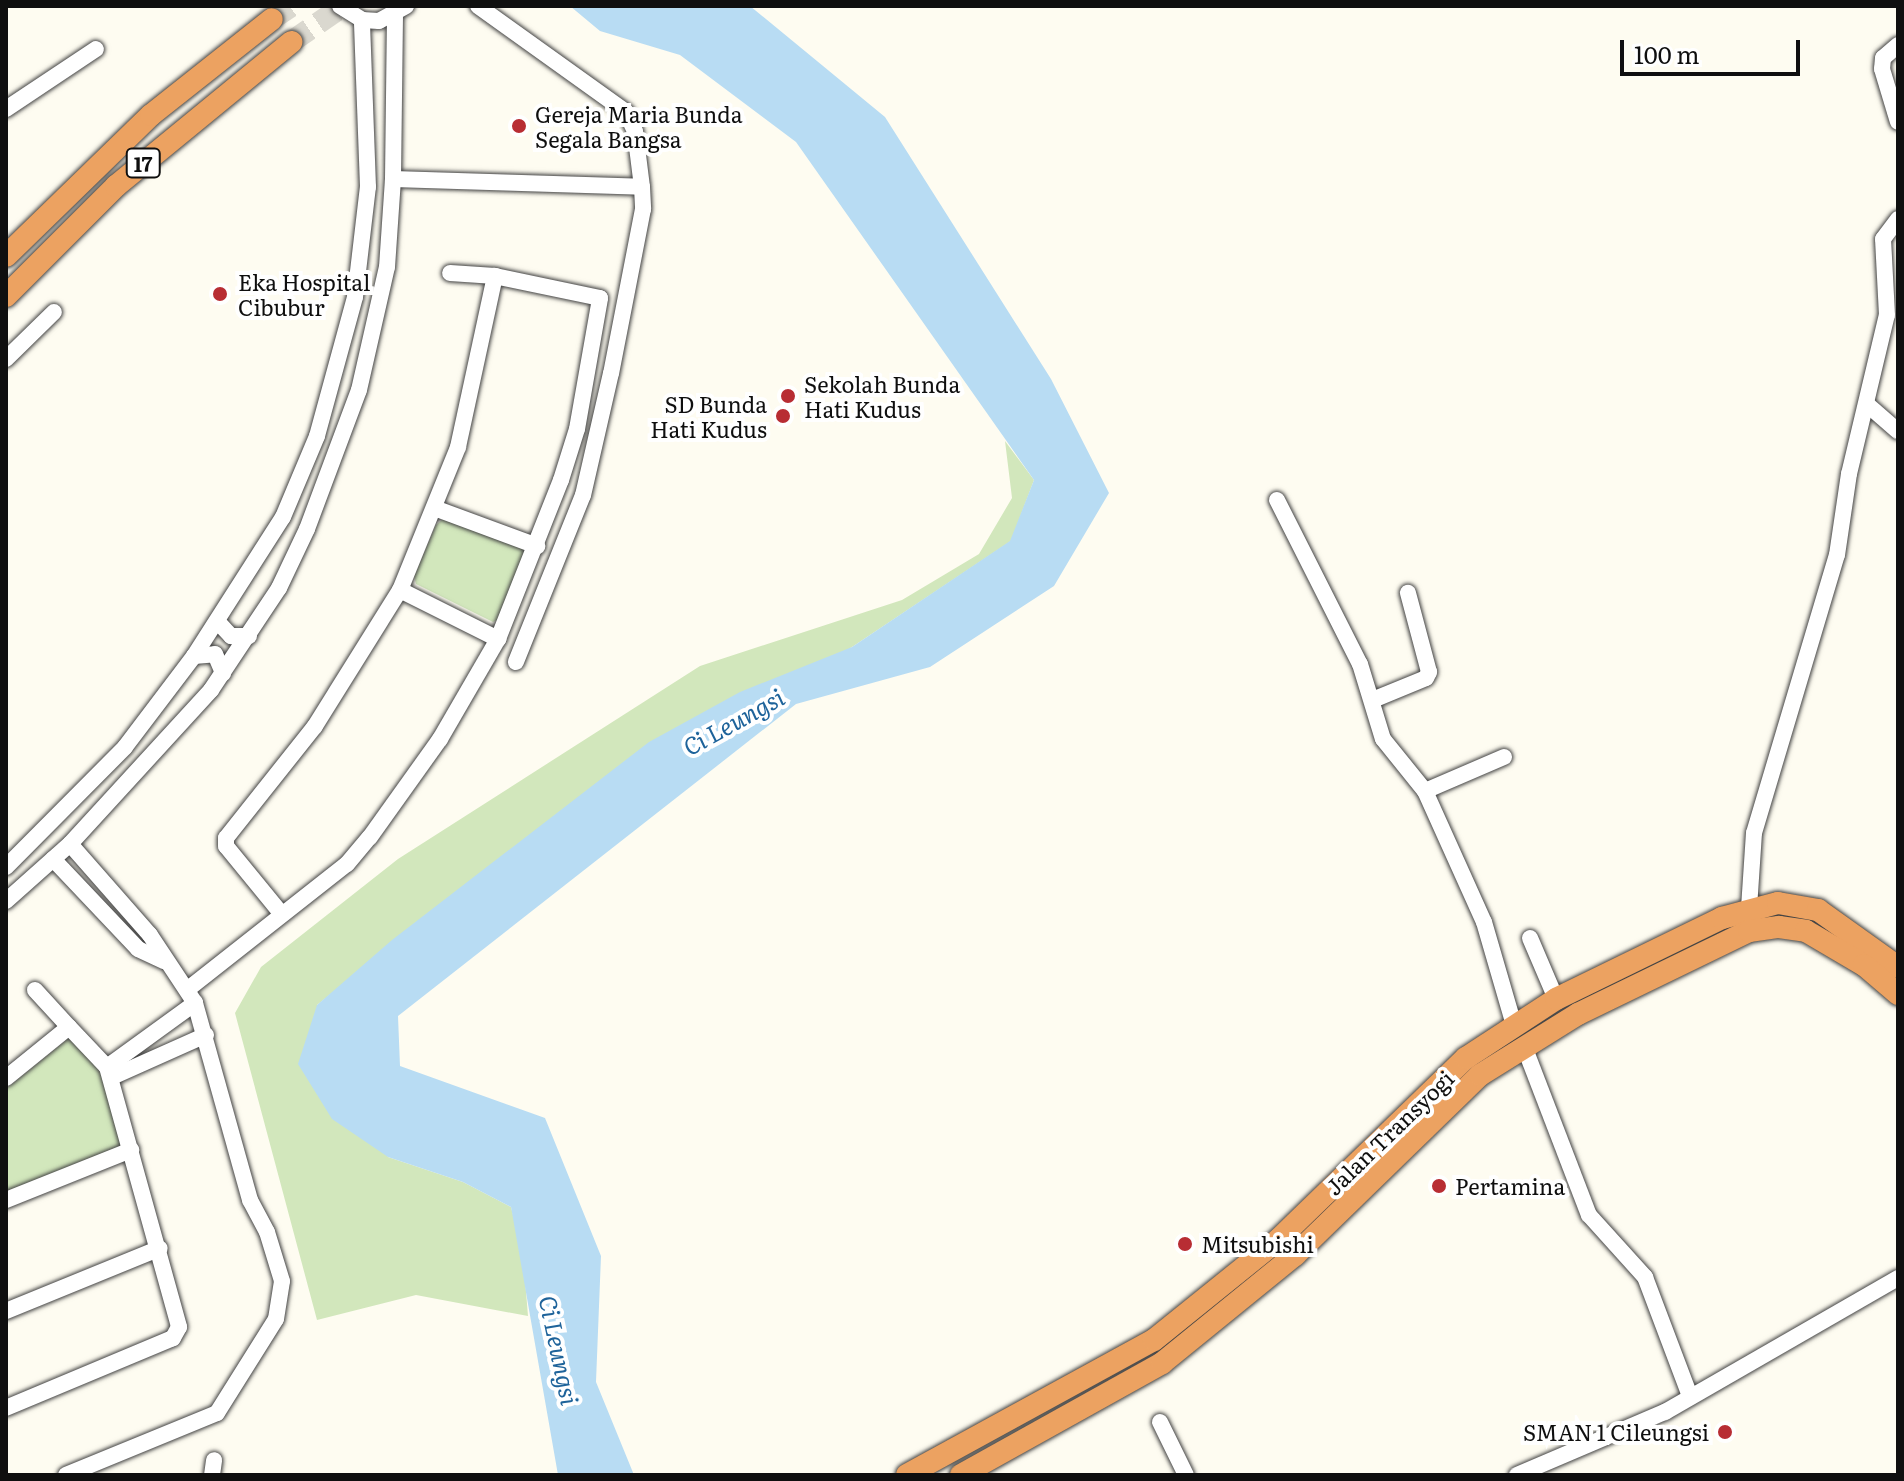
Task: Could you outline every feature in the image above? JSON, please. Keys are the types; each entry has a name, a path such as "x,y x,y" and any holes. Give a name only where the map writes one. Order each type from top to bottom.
{"highway":[{"name":"17","path":"6,256 151,115 272,19"},
{"name":"17","path":"6,296 116,186 291,42"},
{"name":"Jalan Transyogi","path":"961,1475 1162,1363 1295,1255 1466,1058 1556,999 1749,908 1778,903 1818,910 1898,967"},
{"name":"Jalan Transyogi","path":"907,1475 1154,1340 1399,1136 1524,1046 1578,1014 1749,931 1806,931 1864,965 1898,994"}],"street":[{"path":"6,901 70,844 223,673 249,636 307,529 359,390 387,267 400,11 362,20 340,6"},
{"path":"478,6 626,112 635,131 642,187 643,209 583,495 516,662"},
{"path":"6,867 125,747 194,656 283,517 339,366 355,297 368,187 362,20"},
{"path":"1898,45 1882,63 1898,122"},
{"path":"6,109 96,49"},
{"path":"393,179 642,187"},
{"path":"1749,908 1754,833 1831,580 1849,474 1869,406 1892,306 1882,247 1886,231 1898,219"},
{"path":"109,1072 280,912 358,854 440,739 498,639 537,546 577,429 600,298 495,276 450,273"},
{"path":"280,912 226,846 226,838 330,705 400,590 437,509 477,377 495,276"},
{"path":"6,359 54,312"},
{"path":"1869,406 1898,431"},
{"path":"1277,500 1323,584 1375,699 1383,739 1425,791 1484,922 1514,1025"},
{"path":"437,509 537,546"},
{"path":"400,590 498,639"},
{"path":"1375,699 1426,678 1429,672 1408,593"},
{"path":"217,621 231,636 249,636"},
{"path":"194,656 215,654 223,673"},
{"path":"1425,791 1504,757"},
{"path":"66,1475 217,1413 282,1302 282,1281 267,1232 250,1200 206,1035 191,996 121,901 70,844"},
{"path":"53,859 138,949 164,961"},
{"path":"106,916 121,901"},
{"path":"1530,938 1556,999"},
{"path":"6,1408 173,1338 179,1327 160,1248 109,1072 35,990"},
{"path":"6,1078 69,1027"},
{"path":"109,1072 206,1035"},
{"path":"1524,1046 1589,1215 1645,1277 1690,1396"},
{"path":"6,1200 131,1150"},
{"path":"6,1311 160,1248"},
{"path":"1517,1475 1543,1468 1665,1412 1898,1278"},
{"path":"1160,1422 1186,1475"}],"green space":[{"path":"1005,441 1034,480 1011,541 852,647 481,873 317,1005 388,1157 463,1182 511,1207 523,1254 528,1316 416,1295 317,1320 235,1013 261,967 398,859 700,666 902,600 979,554 1012,498"},
{"path":"443,519 529,551 501,618 493,622 416,584 414,576 436,525"},
{"path":"70,1037 103,1066 126,1147 6,1198 6,1089"}],"water":[{"name":"Ci Leungsi","path":"570,6 750,6 885,117 1051,379 1109,493 1054,586 930,667 796,704 398,1016 400,1066 545,1118 601,1256 596,1382 634,1475 558,1475 511,1207 463,1182 388,1157 332,1119 298,1064 317,1005 392,940 649,742 740,692 852,647 1010,541 1034,480 796,142 680,55 600,31"}],"tunnel":[{"path":"272,19 291,6"},
{"path":"291,42 343,6"}],"place":[{"name":"Gereja Maria Bunda Segala Bangsa","path":"519,126"},
{"name":"Eka Hospital Cibubur","path":"220,294"},
{"name":"Sekolah Bunda Hati Kudus","path":"788,396"},
{"name":"SD Bunda Hati Kudus","path":"783,416"},
{"name":"Pertamina","path":"1439,1186"},
{"name":"Mitsubishi","path":"1185,1244"},
{"name":"SMAN 1 Cileungsi","path":"1725,1432"}]}
